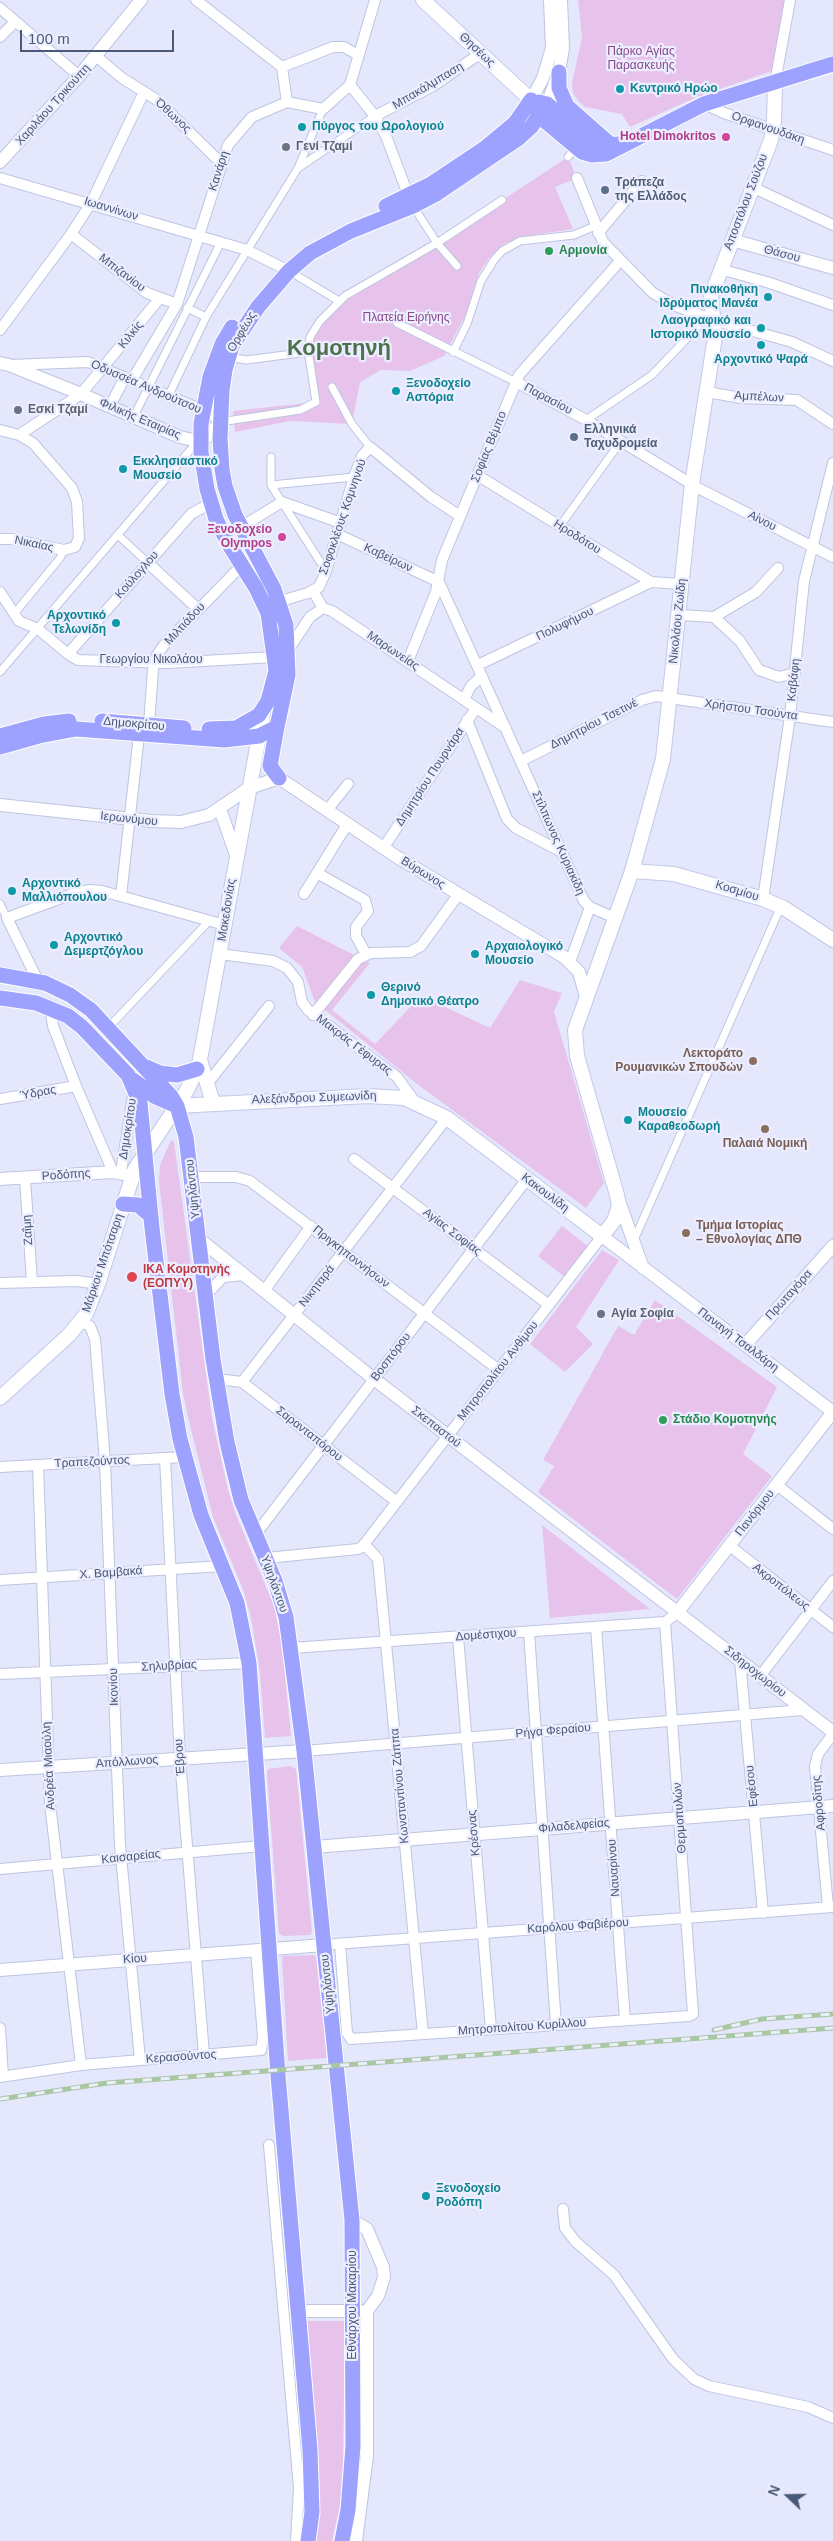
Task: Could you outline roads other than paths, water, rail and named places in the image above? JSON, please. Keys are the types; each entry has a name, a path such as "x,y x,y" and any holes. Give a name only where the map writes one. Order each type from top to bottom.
{"main road":[{"name":"Θησέως","path":"423,0 531,100"},
{"path":"543,110 572,153 606,154 618,144 704,104 833,64"},
{"path":"559,72 559,88 567,106 618,144"},
{"name":"Αποστόλου Σούζου","path":"708,318 711,296 720,269 774,130 775,83"},
{"path":"531,100 591,141 618,144"},
{"name":"Ορφέως","path":"411,201 431,184 495,140 515,123 531,100"},
{"name":"Ορφέως","path":"279,778 270,766 287,687 289,649 286,625 280,602 241,527 225,486 220,449 220,422 223,381 228,356 249,318 303,247 334,228 411,201 499,154 526,133 543,110"},
{"name":"Ορφέως","path":"264,709 275,676 275,657 271,627 262,599 221,531 211,503 204,471 201,439 203,410 210,377 222,344 245,308 285,269"},
{"name":"Νικολάου Ζωίδη","path":"615,918 632,871 663,759 692,484 714,337 708,318"},
{"name":"Δημοκρίτου","path":"0,747 70,730 227,729 250,722 264,709"},
{"name":"Μακεδονίας","path":"177,1106 198,1064 220,954 236,855 264,709"},
{"name":"Δημοκρίτου","path":"0,736 34,726 64,721 98,720 144,730 209,740 259,736"},
{"path":"259,736 277,727"},
{"name":"Κοσμίου","path":"632,871 674,874 763,899 781,906 833,940"},
{"path":"602,1236 618,1214 617,1195 575,1046 575,1030 615,918"},
{"path":"0,975 38,981 78,1000 108,1028 162,1085 177,1106"},
{"path":"0,998 50,1007 82,1027 131,1080 146,1092 177,1106"},
{"path":"143,1065 169,1074 184,1074 198,1064 213,1103"},
{"name":"Δημοκρίτου","path":"131,1080 140,1103 145,1152"},
{"name":"Αλεξάνδρου Συμεωνίδη","path":"177,1106 396,1096 415,1102 447,1118"},
{"name":"Μάρκου Μπότσαρη","path":"0,1398 81,1322 98,1284 124,1204 122,1173 145,1152 177,1106"},
{"name":"Υψηλάντου","path":"177,1106 186,1137 192,1177 216,1379 237,1485 282,1603 291,1648 304,1752 337,2069"},
{"name":"Κακουλίδη","path":"447,1118 602,1236"},
{"path":"145,1152 172,1394 184,1457 202,1515 240,1614 249,1663 262,1846 263,1950 278,2075 310,2450 312,2512 308,2541"},
{"path":"124,1204 138,1205 151,1216"},
{"name":"Εθνάρχου Μακαρίου","path":"337,2069 360,2311 353,2453 348,2510 342,2541"}],"street":[{"name":"Χαριλάου Τρικούπη","path":"0,162 79,76 142,0"},
{"path":"196,0 282,67 287,102 323,109"},
{"path":"168,397 206,317 298,168 323,109 350,84 375,0"},
{"path":"531,100 543,78 552,48 550,0"},
{"path":"543,110 559,72 563,48 561,0"},
{"path":"775,83 790,0"},
{"path":"0,8 79,76"},
{"path":"0,37 15,22"},
{"path":"282,67 333,47 344,47 358,54"},
{"name":"Μπακάλμπαση","path":"375,116 433,86 481,53"},
{"name":"Όθωνος","path":"96,56 122,78 161,103 221,163"},
{"path":"350,84 375,116 386,136 411,201 437,243 457,266"},
{"path":"0,330 91,203 144,92"},
{"name":"Κανάρη","path":"177,304 228,145 252,116 287,102"},
{"name":"Ορφανουδάκη","path":"704,104 724,113 833,150"},
{"path":"298,168 375,116"},
{"name":"Ιωαννίνων","path":"0,178 247,250 285,269"},
{"path":"577,178 596,230 620,262 653,293 676,306 708,318 792,342 833,361"},
{"path":"453,352 467,324 481,281 502,251 520,241 574,235 596,230 642,181"},
{"path":"752,187 833,225"},
{"path":"0,672 201,439 213,433 220,422 300,410 316,402 308,344 314,330 339,301 437,243 502,200"},
{"name":"Μπιζανίου","path":"70,234 147,292 177,304"},
{"name":"Θάσου","path":"732,240 833,268"},
{"path":"134,416 221,242"},
{"name":"Σοφίας Βέμπο","path":"408,661 439,582 442,560 516,382 522,371 620,262"},
{"path":"285,269 339,301"},
{"path":"720,269 770,283 833,305"},
{"name":"Κιλκίς","path":"19,435 81,394 160,298"},
{"name":"Κιλκίς","path":"110,406 177,304"},
{"path":"187,308 206,317"},
{"path":"586,420 652,375 708,318"},
{"name":"Παρασίου","path":"397,324 516,382 586,420 692,484"},
{"path":"228,356 246,360 308,352"},
{"name":"Οδυσσέα Ανδρούτσου","path":"5,364 88,362 203,410 220,422"},
{"name":"Φιλικής Εταιρίας","path":"5,364 134,416 180,438 201,439"},
{"path":"332,387 352,424 370,447 431,498 460,516"},
{"name":"Αμπέλων","path":"707,392 741,398 797,400 833,424"},
{"path":"0,430 19,435"},
{"name":"Νικαίας","path":"0,539 11,539 64,550 72,549 77,544 77,502 74,491 36,446 19,435"},
{"path":"560,526 621,441"},
{"name":"Σοφοκλέους Κομνηνού","path":"262,599 268,603 280,602 313,591 319,587 326,571 354,477 362,456 370,447"},
{"path":"271,457 271,485 326,571"},
{"name":"Καβάφη","path":"763,899 790,716 804,581 833,463"},
{"name":"Ηροδότου","path":"477,475 651,582 682,584"},
{"path":"271,485 354,477"},
{"name":"Αίνου","path":"692,484 833,557"},
{"path":"241,527 282,502"},
{"path":"282,502 341,523"},
{"name":"Κούλογλου","path":"68,654 191,514 211,503"},
{"name":"Καβείρων","path":"337,534 439,582"},
{"path":"119,536 198,609"},
{"path":"0,592 14,614 60,558 64,550"},
{"name":"Μιλτιάδου","path":"121,896 130,819 154,662 164,645 242,565"},
{"path":"679,615 714,617 756,592 778,568"},
{"name":"Στίλπωνος Κυριακίδη","path":"439,582 584,901 590,907 615,918"},
{"name":"Πολυφήμου","path":"478,665 651,582"},
{"path":"289,649 304,623 323,608 313,591"},
{"name":"Μαρωνείας","path":"323,608 341,615 506,728"},
{"name":"Γεωργίου Νικολάου","path":"14,614 23,624 38,629 68,654 80,660 154,662 275,657"},
{"path":"714,617 740,641 759,670 778,677 795,673"},
{"path":"464,699 471,686 482,676"},
{"name":"Δημητρίου Τσετινέ","path":"521,761 642,700 656,696 670,698"},
{"name":"Χρήστου Τσούντα","path":"670,698 833,722"},
{"name":"Δημητρίου Πουρνάρα","path":"384,847 476,708"},
{"path":"467,720 507,819 516,828 562,852"},
{"name":"Βύρωνος","path":"279,778 458,895 570,962 582,976 586,997"},
{"name":"Ιερωνύμου","path":"0,805 167,822 194,820 210,815 249,788 279,778"},
{"path":"328,809 348,784"},
{"path":"220,809 236,855"},
{"path":"304,894 348,823"},
{"path":"317,873 365,900 368,911 356,927 356,936 366,954"},
{"path":"7,918 83,891 98,890 225,925"},
{"path":"313,1015 356,962 366,954 405,952 418,949 458,895"},
{"path":"0,904 38,981"},
{"path":"634,1241 781,906"},
{"path":"570,962 590,907"},
{"path":"108,1028 209,921"},
{"name":"Μακράς Γέφυρας","path":"220,954 273,962 286,968 298,982 304,1005 313,1015 394,1075 415,1102"},
{"path":"207,1084 269,1006"},
{"path":"50,1007 53,1026 76,1086 122,1173"},
{"name":"Δημοκρίτου","path":"122,1173 131,1080"},
{"name":"Ύδρας","path":"0,1100 76,1086"},
{"name":"Νικηταρά","path":"242,1382 447,1118"},
{"name":"Αγίας Σοφίας","path":"354,1160 549,1305"},
{"name":"Ροδόπης","path":"0,1179 122,1173"},
{"name":"Πριγκηποννήσων","path":"192,1177 244,1178 311,1226 499,1370"},
{"name":"Ζαΐμη","path":"25,1178 32,1282"},
{"name":"Βοσπόρου","path":"255,1536 527,1179"},
{"path":"617,1195 643,1268"},
{"path":"264,1291 311,1226"},
{"name":"Κακουλίδη","path":"602,1236 643,1268"},
{"name":"Μητροπολίτου Ανθίμου","path":"364,1544 602,1236"},
{"name":"Σκεπαστού","path":"198,1238 374,1379 677,1613"},
{"name":"Πρωταγόρα","path":"745,1345 833,1246"},
{"name":"Παναγή Τσαλδάρη","path":"643,1268 833,1412"},
{"path":"205,1296 223,1277 244,1275"},
{"path":"0,1283 80,1281 98,1284"},
{"name":"Ικονίου","path":"81,1322 90,1326 95,1339 105,1461 121,1858 140,2060"},
{"path":"216,1379 242,1382"},
{"name":"Σαρανταπόρου","path":"242,1382 397,1502"},
{"name":"Πανόρμου","path":"677,1613 833,1412"},
{"name":"Τραπεζούντος","path":"0,1467 184,1457"},
{"name":"Έβρου","path":"165,1458 180,1759 204,2055"},
{"name":"Ανδρέα Μιαούλη","path":"38,1465 48,1767 68,1964 81,2064"},
{"path":"777,1485 833,1529"},
{"path":"266,1558 358,1549 364,1544"},
{"name":"Κωνσταντίνου Ζάππα","path":"364,1544 378,1559 422,2034"},
{"name":"Ακροπόλεως","path":"730,1546 833,1627"},
{"name":"Χ. Βαμβακά","path":"0,1580 222,1566"},
{"path":"761,1675 833,1581"},
{"path":"665,1622 677,1613"},
{"name":"Σιδηροχωρίου","path":"677,1613 761,1675 802,1710 833,1733"},
{"name":"Δομέστιχου","path":"291,1648 665,1622"},
{"name":"Θερμοπυλών","path":"665,1622 688,1918 693,2014"},
{"name":"Ναυαρίνου","path":"596,1627 625,2020"},
{"path":"529,1632 556,2025"},
{"name":"Κρέσνας","path":"458,1637 491,2030"},
{"name":"Εφέσου","path":"740,1660 763,1913"},
{"name":"Σηλυβρίας","path":"0,1674 249,1663"},
{"name":"Ρήγα Φεραίου","path":"304,1752 802,1710"},
{"name":"Αφροδίτης","path":"830,1907 816,1761 820,1751 833,1733"},
{"name":"Απόλλωνος","path":"0,1770 304,1752"},
{"name":"Φιλαδελφείας","path":"314,1847 833,1806"},
{"name":"Καισαρείας","path":"0,1869 262,1846"},
{"name":"Καρόλου Φαβιέρου","path":"324,1945 830,1907"},
{"name":"Μητροπολίτου Κυρίλλου","path":"340,1944 347,2033 351,2039 689,2016 693,2014"},
{"name":"Κίου","path":"0,1970 324,1945"},
{"name":"Κερασούντος","path":"2,2076 81,2064 259,2051 263,2046 263,1950"},
{"path":"0,2028 2,2076"},
{"path":"269,2145 299,2488 296,2541"},
{"path":"563,2209 565,2228 576,2242 614,2275 673,2359 694,2379 706,2386 808,2407 833,2418"},
{"path":"352,2220 366,2229 383,2267 382,2287 360,2311 367,2456 356,2541"},
{"path":"298,2311 360,2311"}],"railway":[{"path":"714,2030 762,2019 833,2014"},
{"path":"0,2099 107,2083 833,2028"}],"place":[{"name":"Κεντρικό Ηρώο","path":"620,89"},
{"name":"Πύργος του Ωρολογιού","path":"302,127"},
{"name":"Hotel Dimokritos","path":"726,137"},
{"name":"Γενί Τζαμί","path":"286,147"},
{"name":"Τράπεζα της Ελλάδος","path":"605,190"},
{"name":"Αρμονία","path":"549,251"},
{"name":"Πινακοθήκη Ιδρύματος Μανέα","path":"768,297"},
{"name":"Λαογραφικό και Ιστορικό Μουσείο","path":"761,328"},
{"name":"Αρχοντικό Ψαρά","path":"761,345"},
{"name":"Ξενοδοχείο Αστόρια","path":"396,391"},
{"name":"Εσκί Τζαμί","path":"18,410"},
{"name":"Ελληνικά Ταχυδρομεία","path":"574,437"},
{"name":"Εκκλησιαστικό Μουσείο","path":"123,469"},
{"name":"Ξενοδοχείο Olympos","path":"282,537"},
{"name":"Αρχοντικό Τελωνίδη","path":"116,623"},
{"name":"Αρχοντικό Μαλλιόπουλου","path":"12,891"},
{"name":"Αρχοντικό Δεμερτζόγλου","path":"54,945"},
{"name":"Αρχαιολογικό Μουσείο","path":"475,954"},
{"name":"Θερινό Δημοτικό Θέατρο","path":"371,995"},
{"name":"Λεκτοράτο Ρουμανικών Σπουδών","path":"753,1061"},
{"name":"Μουσείο Καραθεοδωρή","path":"628,1120"},
{"name":"Παλαιά Νομική","path":"765,1129"},
{"name":"Τμήμα Ιστορίας – Εθνολογίας ΔΠΘ","path":"686,1233"},
{"name":"ΙΚΑ Κομοτηνής (ΕΟΠΥΥ)","path":"132,1277"},
{"name":"Αγία Σοφία","path":"601,1314"},
{"name":"Στάδιο Κομοτηνής","path":"663,1420"},
{"name":"Ξενοδοχείο Ροδόπη","path":"426,2196"}],"district":[{"name":"Κομοτηνή","path":"339,349"}],"park label":[{"name":"Πάρκο Αγίας Παρασκευής","path":"641,59"},
{"name":"Πλατεία Ειρήνης","path":"406,318"}]}
